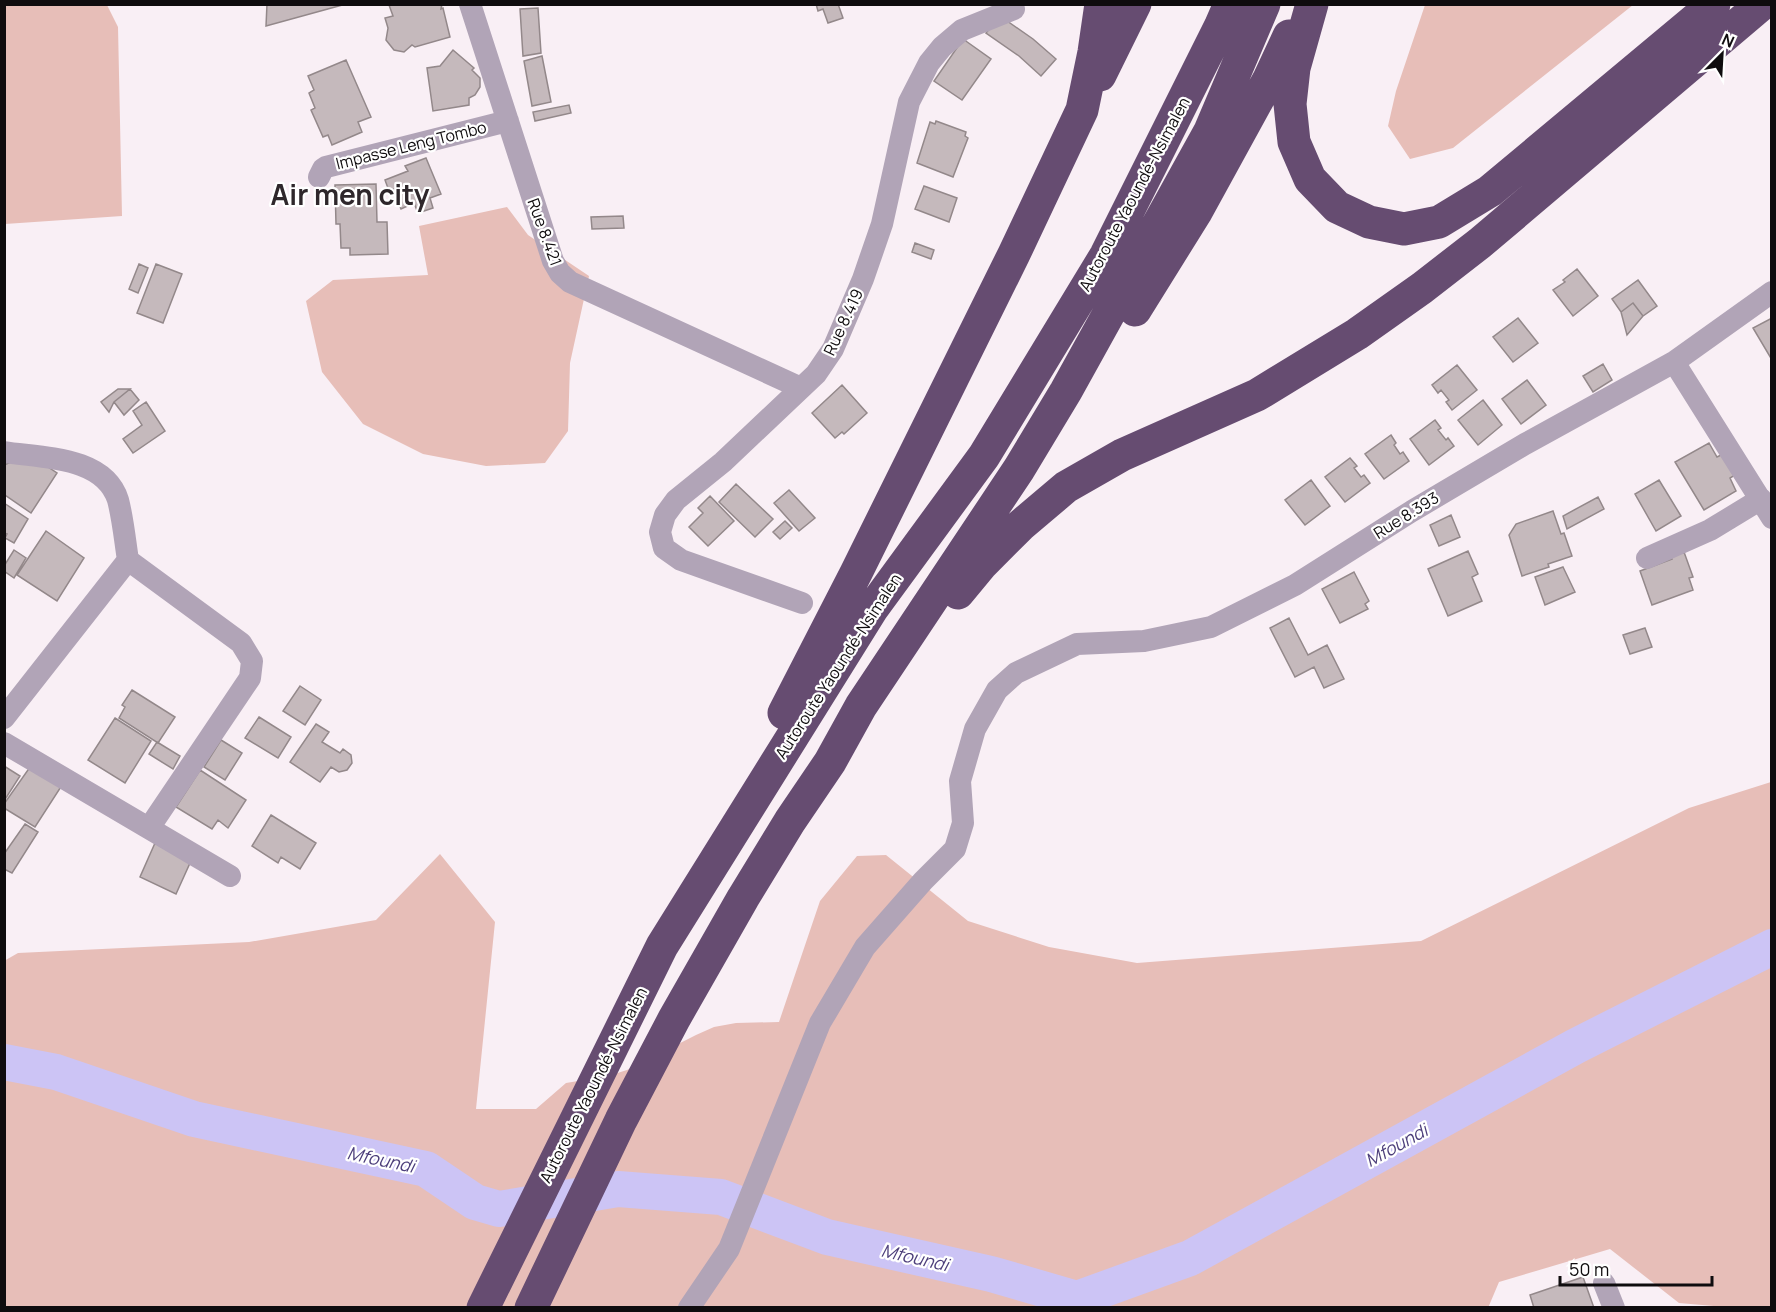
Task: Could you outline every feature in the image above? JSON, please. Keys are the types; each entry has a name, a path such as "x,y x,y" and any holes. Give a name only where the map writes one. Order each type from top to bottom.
{"highway":[{"path":"1082,110 1101,4"},
{"path":"662,946 856,573 1135,4"},
{"name":"Autoroute Yaoundé-Nsimalen","path":"489,1294 662,946 872,609 984,456 1106,255 1230,4"},
{"name":"Autoroute Yaoundé-Nsimalen","path":"532,1305 621,1120 674,1018 737,907 790,821 830,762 861,706 1019,469 1066,391 1210,131 1264,4"},
{"path":"1066,391 1118,336 1196,212 1269,79 1303,4"},
{"path":"1312,4 1294,68 1290,104 1294,142 1298,152 1310,179 1337,207 1369,222 1404,229 1439,222 1490,191 1714,4"},
{"path":"830,762 933,623 982,564 1020,526 1066,487 1122,455 1257,395 1357,334 1480,243 1762,4"}],"street":[{"name":"Rue 8.421","path":"470,4 553,261 560,273 570,282 801,388"},
{"name":"Rue 8.419","path":"802,603 681,560 664,548 660,532 665,515 675,500 723,462 816,374 833,349 863,279 882,224 909,102 929,63 942,47 963,30 1014,9"},
{"name":"Impasse Leng Tombo","path":"319,177 326,166 508,121"},
{"name":"Rue 8.393","path":"689,1308 729,1249 820,1023 853,966 865,947 923,881 955,849 963,823 960,781 975,729 997,690 1016,673 1077,644 1144,641 1211,627 1295,585 1412,511 1525,444 1674,362 1772,292"},
{"path":"1647,558 1710,530 1766,509 1674,362"},
{"path":"4,452 80,463 98,473 108,483 117,499 128,560 241,643 252,661 250,678 149,828"},
{"path":"4,718 128,560"},
{"path":"4,743 230,876"},
{"path":"1604,1283 1614,1308"}],"shaded area":[{"path":"5,4 107,5 118,27 122,216 5,224"},
{"path":"1425,4 1633,5 1453,148 1410,159 1388,126 1396,91"},
{"path":"507,207 528,235 589,276 570,363 568,431 545,463 486,466 423,454 363,424 322,372 306,301 333,280 428,275 419,226"},
{"path":"1771,782 1771,1307 1725,1307 1679,1303 1610,1249 1499,1282 1488,1308 5,1308 4,961 18,953 249,942 376,920 440,854 495,922 476,1109 536,1109 566,1083 608,1076 627,1070 714,1027 736,1023 779,1022 820,901 857,856 886,855 968,921 1049,947 1137,963 1421,941 1689,808"}],"building":[{"path":"267,4 346,4 266,26"},
{"path":"442,4 441,9 443,8 450,37 415,47 412,45 404,52 394,50 386,40 388,28 385,18 393,16 389,5"},
{"path":"816,4 838,4 843,18 828,23 823,9 818,11"},
{"path":"538,8 541,53 523,56 520,9"},
{"path":"1000,16 1033,39 1056,59 1041,76 1019,56 986,33"},
{"path":"963,39 991,59 962,100 934,81"},
{"path":"453,50 474,68 472,70 480,78 480,87 475,95 469,98 469,105 433,111 427,68 440,66"},
{"path":"542,56 551,102 532,106 524,61"},
{"path":"346,60 371,117 358,122 362,132 332,145 328,135 323,137 311,110 315,108 309,93 314,90 308,76"},
{"path":"569,105 571,113 535,121 533,112"},
{"path":"936,121 966,132 965,136 968,138 953,177 917,163 930,122 935,124"},
{"path":"426,158 441,194 430,198 433,208 418,213 414,203 401,209 393,189 389,191 385,180 408,171 405,166"},
{"path":"376,184 377,222 387,222 388,254 350,255 350,248 341,248 340,224 336,224 335,185"},
{"path":"924,186 957,198 949,222 915,209"},
{"path":"623,216 624,228 592,229 591,217"},
{"path":"915,243 934,250 931,259 912,252"},
{"path":"139,264 148,268 138,293 129,289"},
{"path":"156,264 182,274 163,323 137,313"},
{"path":"1577,269 1598,296 1573,316 1553,290 1565,282 1563,280"},
{"path":"1638,280 1657,306 1643,316 1633,303 1621,312 1612,299"},
{"path":"1633,303 1643,316 1627,335 1621,312"},
{"path":"1518,318 1538,343 1513,362 1493,337"},
{"path":"1772,318 1772,360 1753,328"},
{"path":"1603,364 1612,380 1593,392 1583,376"},
{"path":"1457,365 1477,390 1452,410 1446,402 1449,400 1441,390 1438,393 1432,385"},
{"path":"1527,380 1546,405 1521,424 1502,399"},
{"path":"842,385 867,413 844,434 842,432 835,438 812,413"},
{"path":"118,389 130,389 114,402 109,412 101,402"},
{"path":"130,389 139,400 124,415 114,402"},
{"path":"1483,400 1502,425 1478,445 1458,420"},
{"path":"146,402 165,431 133,453 123,439 142,425 133,411"},
{"path":"1435,420 1441,428 1438,430 1454,446 1429,465 1410,439"},
{"path":"1391,435 1400,454 1403,452 1409,461 1384,479 1365,454"},
{"path":"1709,443 1717,457 1723,454 1735,475 1730,478 1736,491 1704,510 1675,462"},
{"path":"33,457 57,473 31,513 5,495 4,465 18,459"},
{"path":"1350,458 1357,466 1354,468 1361,477 1364,475 1370,483 1345,502 1325,477"},
{"path":"1311,480 1330,506 1305,525 1285,500"},
{"path":"1659,480 1681,516 1656,531 1635,494"},
{"path":"736,484 773,519 755,537 719,502"},
{"path":"789,490 815,518 799,531 774,503"},
{"path":"710,496 734,521 708,546 689,527 703,513 698,508"},
{"path":"1598,497 1604,509 1567,529 1563,516"},
{"path":"4,503 28,519 14,543 5,538 7,534 4,533"},
{"path":"1553,511 1572,556 1522,576 1509,535 1516,524"},
{"path":"1451,515 1460,537 1439,546 1430,525"},
{"path":"785,521 792,528 780,539 773,532"},
{"path":"46,531 84,558 57,601 17,575"},
{"path":"14,550 26,558 14,578 4,571 4,566"},
{"path":"1468,551 1478,574 1472,577 1482,601 1448,616 1428,569"},
{"path":"1684,552 1693,577 1689,578 1693,590 1652,605 1640,571"},
{"path":"1563,567 1575,592 1545,605 1535,577"},
{"path":"1354,572 1369,601 1365,604 1368,609 1340,623 1322,589"},
{"path":"1289,618 1308,655 1327,645 1344,679 1324,688 1314,667 1295,677 1270,628"},
{"path":"1645,628 1652,647 1630,654 1623,635"},
{"path":"300,686 321,700 305,725 283,711"},
{"path":"132,690 175,717 158,743 119,718 125,707 122,705"},
{"path":"259,717 291,737 278,758 245,738"},
{"path":"115,718 151,741 125,783 88,760"},
{"path":"316,724 329,732 322,742 340,753 343,749 351,755 352,763 347,770 339,772 331,767 320,782 290,762"},
{"path":"221,740 242,753 225,780 204,767"},
{"path":"157,742 180,756 173,769 149,754"},
{"path":"35,760 66,779 35,827 4,808 4,804"},
{"path":"4,766 20,776 4,801"},
{"path":"200,770 246,800 228,828 218,820 212,829 176,807"},
{"path":"271,815 316,843 300,869 281,857 278,863 252,846"},
{"path":"25,824 38,832 12,873 4,869 4,854"},
{"path":"155,843 190,863 176,894 140,877"},
{"path":"1583,1277 1594,1308 1534,1308 1530,1295"}],"waterway":[{"name":"Mfoundi","path":"4,1062 56,1072 194,1119 426,1169 475,1202 499,1209 618,1189 721,1197 827,1237 991,1274 1077,1299 1190,1258 1576,1046 1772,947"}],"district":[{"name":"Air men city","path":"350,194"}]}
